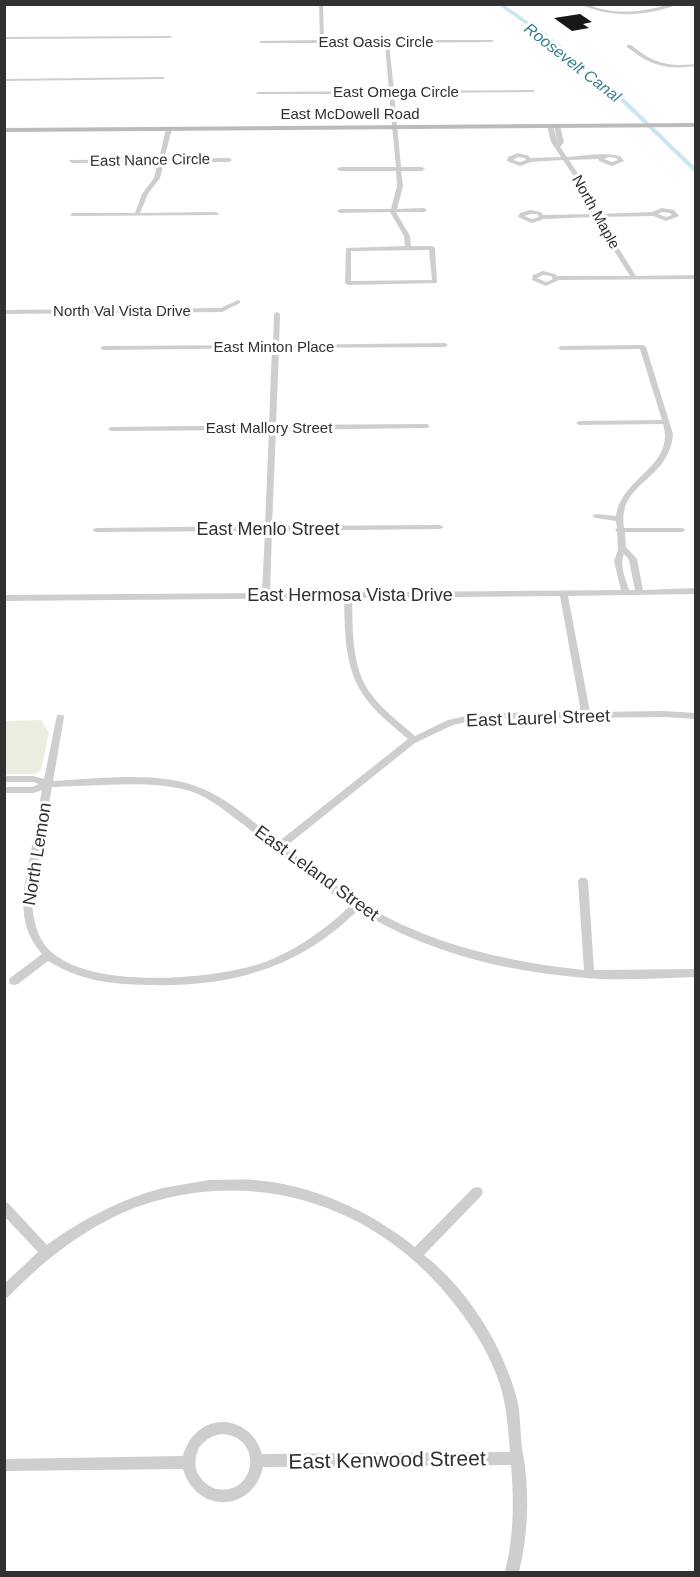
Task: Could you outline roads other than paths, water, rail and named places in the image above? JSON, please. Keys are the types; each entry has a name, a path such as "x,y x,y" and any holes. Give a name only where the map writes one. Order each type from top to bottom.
{"main road":[{"name":"East McDowell Road","path":"4,130 696,125"}],"street":[{"path":"321,4 322,42"},
{"path":"582,4 611,12 644,13 677,4"},
{"path":"4,38 170,37"},
{"path":"387,41 400,186 394,211 407,236 408,248"},
{"name":"East Oasis Circle","path":"261,42 492,41"},
{"path":"630,46 647,61 657,65 696,65"},
{"path":"4,80 162,78"},
{"name":"East Omega Circle","path":"258,93 533,91"},
{"name":"North Maple","path":"554,126 554,142 566,158 595,215 634,277"},
{"path":"137,214 140,203 157,177 169,129"},
{"path":"530,160 602,157"},
{"name":"East Nance Circle","path":"72,161 229,160"},
{"path":"340,169 422,169"},
{"path":"340,211 424,210"},
{"path":"73,215 216,214"},
{"path":"542,217 654,214"},
{"path":"408,248 432,248 435,282 348,283 348,249 408,248"},
{"path":"557,278 696,277"},
{"name":"North Val Vista Drive","path":"4,312 222,310 238,303"},
{"path":"266,596 277,314"},
{"name":"East Minton Place","path":"103,348 446,345"},
{"path":"561,348 643,347 670,434 666,453 631,489 623,502 618,519 622,548 618,560 626,593"},
{"path":"579,423 666,422"},
{"name":"East Mallory Street","path":"111,429 427,426"},
{"path":"596,516 618,519"},
{"name":"East Menlo Street","path":"96,530 440,527"},
{"path":"619,530 682,530"},
{"path":"622,548 633,560 639,591"},
{"name":"East Hermosa Vista Drive","path":"4,598 696,591"},
{"path":"564,594 586,715"},
{"path":"348,595 350,654 359,685 378,708 415,740"},
{"name":"East Laurel Street","path":"278,847 415,740 451,722 471,718 586,715 696,716"},
{"name":"North Lemon","path":"60,717 27,898 27,915 31,930 49,954 69,969 85,976 103,979 178,981 240,974 296,951 328,932 356,906"},
{"name":"East Leland Street","path":"4,779 33,779 49,784 153,783 194,789 228,808 356,906 435,942 533,968 589,974 696,973"},
{"name":"East Leland Street","path":"4,790 33,790 49,784"},
{"path":"583,882 589,974"},
{"path":"14,981 49,954"},
{"path":"4,1293 47,1253 82,1228 129,1205 188,1188 247,1185 277,1187 334,1203 374,1222 417,1254 443,1279 464,1306 498,1365 511,1400 518,1458 520,1514 518,1547 512,1572"},
{"path":"417,1254 477,1192"},
{"path":"4,1207 47,1253"},
{"path":"230,1427 241,1431 249,1439 256,1461 254,1472 241,1490 221,1498 202,1491 190,1473 190,1462 192,1450 203,1436 219,1428 230,1427"},
{"name":"East Kenwood Street","path":"256,1461 518,1458"},
{"path":"4,1464 190,1462"}],"waterway":[{"name":"Roosevelt Canal","path":"499,4 543,34 606,84 696,172"}]}
